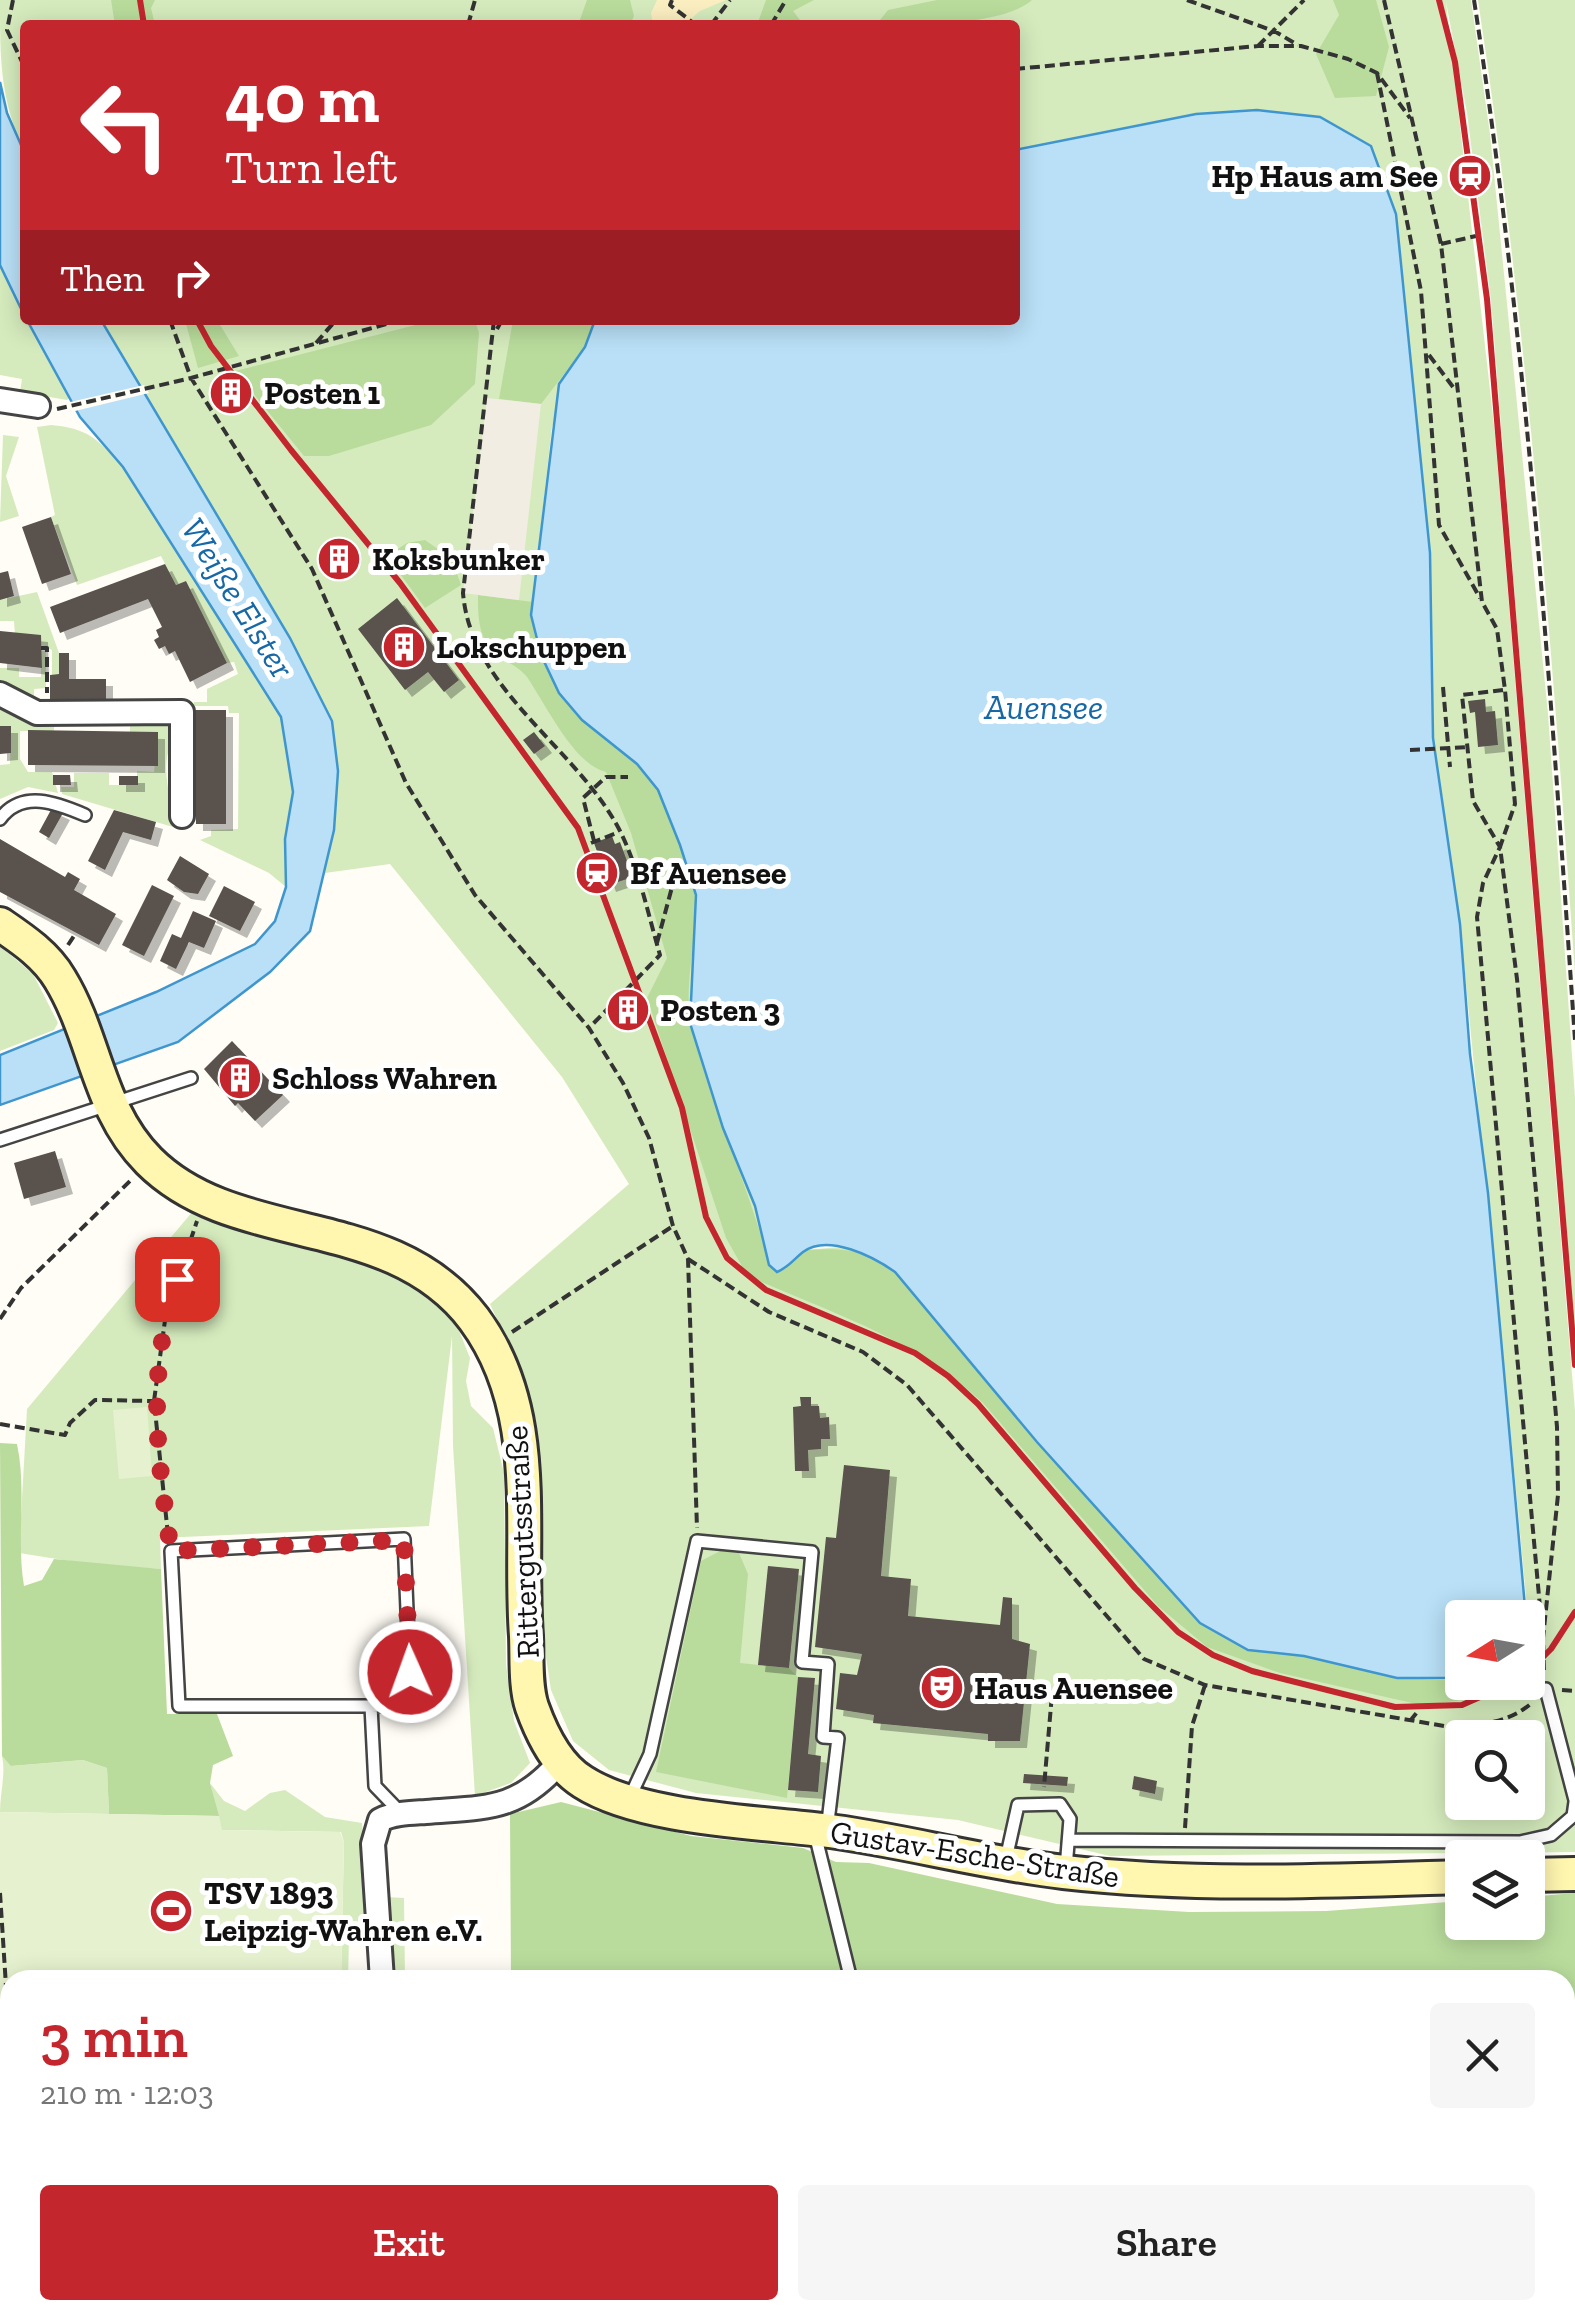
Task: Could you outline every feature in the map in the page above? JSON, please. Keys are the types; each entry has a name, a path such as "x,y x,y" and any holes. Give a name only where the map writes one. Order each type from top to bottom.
{"main road":[{"name":"Rittergutsstraße","path":"0,924 48,963 76,1017 104,1093 150,1162 204,1198 387,1253 450,1293 491,1346 514,1401 520,1433 530,1704 560,1763"},
{"name":"Gustav-Esche-Straße","path":"560,1763 585,1784 628,1800 1006,1864 1067,1856 1238,1882 1445,1877"},
{"path":"1545,1875 1575,1874"}],"street":[{"path":"0,400 50,408"},
{"path":"0,694 22,708 48,712 182,712 182,816"},
{"path":"381,1970 374,1834 380,1820 402,1814 498,1808 536,1789 560,1763"}],"lane":[{"path":"0,819 7,809 35,800 85,815"},
{"path":"0,1140 104,1093 191,1078"},
{"path":"404,1540 411,1704 371,1706 179,1706 171,1551 404,1540"},
{"path":"628,1800 650,1754 697,1541 812,1552 802,1662 828,1664 823,1737 838,1738 820,1830 849,1970"},
{"path":"1006,1864 1013,1812 1028,1802 1067,1809 1067,1856 1184,1841 1520,1842 1551,1836 1574,1816 1575,1801 1573,1779 1546,1689"},
{"path":"371,1706 376,1786 402,1814"}],"path":[{"path":"13,0 8,30 20,57"},
{"path":"672,0 670,6 689,20"},
{"path":"714,20 730,0"},
{"path":"1187,0 1274,31 1301,46 1348,59 1377,74 1413,122"},
{"path":"1258,46 1304,0"},
{"path":"1384,0 1441,244 1482,602"},
{"path":"1474,0 1494,132 1548,668 1575,1040"},
{"path":"1020,68 1258,46 1301,46"},
{"path":"1377,74 1421,291 1440,524 1497,629 1505,690 1515,804 1483,883 1476,917 1540,1600"},
{"path":"1441,244 1476,236"},
{"path":"172,325 191,378 312,569 406,783 475,895 589,1028 623,1083 648,1138 688,1259 696,1518"},
{"path":"316,343 332,325"},
{"path":"50,408 191,378 383,325"},
{"path":"496,325 497,329"},
{"path":"499,325 463,593 466,627 479,656 591,787 620,831 660,955 589,1028"},
{"path":"1427,352 1456,391"},
{"path":"41,648 48,648 48,712"},
{"path":"1443,686 1450,768"},
{"path":"1505,690 1462,695 1473,801 1500,847 1558,1427 1558,1495 1545,1628"},
{"path":"1410,750 1468,746"},
{"path":"620,831 592,842 582,798 606,777 628,777"},
{"path":"657,944 676,876"},
{"path":"638,968 644,974"},
{"path":"0,1319 21,1288 150,1162"},
{"path":"171,1551 154,1401 166,1313 204,1198"},
{"path":"491,1346 674,1226"},
{"path":"688,1259 769,1312 864,1352 907,1385 1144,1659 1205,1685 1450,1727 1490,1724 1517,1715 1546,1689"},
{"path":"0,1424 65,1435 70,1423 95,1400 106,1404 154,1401"},
{"path":"1184,1841 1192,1726 1205,1685"},
{"path":"1025,1692 1052,1694 1044,1802"},
{"path":"1410,1721 1418,1711"},
{"path":"0,1893 5,1970"}],"green space":[{"path":"0,0 1471,0 1490,134 1548,714 1575,1098 1575,1349 1491,300 1467,113 1446,2 1495,434 1575,1411 1575,1852 1545,1852 1545,1840 1445,1840 1445,1853 1110,1856 958,1820 696,1793 609,1770 573,1741 551,1690 544,1644 536,1436 524,1378 490,1304 629,1184 562,1077 390,864 325,873 334,830 332,721 290,638 104,325 593,325 552,427 531,615 637,764 805,1250 840,1247 866,1252 1397,1678 1445,1679 1445,1700 1545,1700 1545,1600 1526,1600 1460,924 1433,738 1430,553 1044,146 1020,149 1020,20 20,20 20,142 6,97"},
{"path":"111,0 155,0 151,8 154,20 114,20"},
{"path":"587,0 630,0 634,16 632,20 580,20"},
{"path":"766,0 814,0 793,11 800,20 759,20"},
{"path":"937,0 1032,0 1001,15 971,20 880,20 888,10"},
{"path":"1333,0 1376,0 1389,47 1376,96 1335,98 1316,54 1339,15"},
{"path":"1478,0 1575,0 1575,973 1524,364"},
{"path":"0,265 20,304 20,325 31,325 69,398 20,392 22,379 0,375"},
{"path":"186,325 220,325 239,356 198,368"},
{"path":"415,325 477,325 479,333 475,384 431,425 329,456 304,456 235,371"},
{"path":"512,325 593,325 585,347 541,404 499,399"},
{"path":"51,425 92,437 123,467 281,717 293,792 285,839 286,887 269,873 200,840 211,836 211,830 238,829 239,713 229,713 228,706 194,706 194,702 207,702 207,689 238,674 234,662 227,663 186,581 176,585 161,556 77,585 51,517 55,515 37,427"},
{"path":"3,435 19,437 6,476 19,516 0,522"},
{"path":"425,540 452,559 461,585 425,608 387,556 407,543"},
{"path":"37,592 59,653 59,674 52,675 52,650 41,645 41,635 15,635 14,621 0,621 0,600"},
{"path":"478,595 533,602 539,652 554,684 586,723 651,780 677,828 696,898 689,979 692,1027 769,1265 785,1269 805,1250 843,1250 872,1258 895,1272 1037,1442 1200,1623 1247,1649 1304,1656 1397,1678 1445,1680 1445,1700 1459,1700 1421,1705 1280,1673 1207,1647 1158,1606 983,1403 958,1381 905,1346 759,1281 743,1268 726,1238 647,998 667,958 631,833 606,772 594,767 572,746 527,677 486,642 479,623"},
{"path":"41,651 46,651 46,688 34,689 34,704 0,684 0,668 19,668 19,677 41,677"},
{"path":"0,704 54,720 54,731 20,731 20,759 28,772 52,772 58,793 28,787 0,799 0,765 10,764 11,727 0,726"},
{"path":"130,721 171,725 174,739 166,771 173,827 62,794 61,787 74,787 74,773 109,773 109,785 137,785 137,771 154,772 158,733 130,732"},
{"path":"0,946 33,974 58,1023 54,1030 0,1051"},
{"path":"193,1211 376,1263 419,1287 454,1318 470,1358 466,1381 471,1406 493,1428 504,1473 506,1665 514,1721 530,1763 511,1783 475,1796 453,1446 452,1336 429,1526 160,1538 161,1569 89,1564 19,1553 27,1409"},
{"path":"147,1407 152,1476 119,1479 113,1410"},
{"path":"0,1443 17,1444 24,1586 42,1580 54,1559 161,1569 167,1714 217,1714 233,1756 213,1765 210,1783 219,1816 109,1814 107,1768 83,1760 11,1766 2,1756"},
{"path":"720,1551 739,1553 748,1574 740,1663 789,1668 798,1677 787,1798 656,1772 701,1561"},
{"path":"2,1756 12,1766 83,1760 107,1768 109,1814 0,1812"},
{"path":"210,1783 224,1801 245,1811 270,1793 285,1790 325,1817 362,1823 371,1940 355,1941 349,1937 348,1970 341,1970 341,1832 221,1830"},
{"path":"561,1802 691,1836 803,1848 836,1862 869,1863 1057,1904 1189,1912 1326,1911 1445,1902 1445,1940 1545,1940 1545,1896 1575,1893 1575,1970 511,1970 510,1814"},
{"name":"TSV 1893 Leipzig-Wahren e.V.","path":"0,1812 219,1816 222,1830 340,1832 344,1842 341,1970 0,1970"},
{"path":"390,1829 385,1844 386,1897 404,1898 405,1970 388,1970 382,1839"}],"sand":[{"path":"657,0 726,0 690,20 652,20"}],"shaded area":[{"path":"487,398 541,404 519,600 463,593"}],"water":[{"path":"0,82 7,113 20,143 20,307 0,265"},
{"name":"Auensee","path":"1257,110 1320,117 1371,146 1396,214 1430,553 1433,738 1460,924 1524,1600 1445,1600 1445,1678 1397,1678 1304,1656 1248,1650 1200,1623 1037,1442 895,1272 863,1254 825,1245 803,1252 777,1272 769,1265 755,1206 723,1128 690,1023 696,895 680,845 658,790 637,764 582,720 559,693 541,655 531,615 559,384 585,347 593,325 1020,325 1020,149 1196,114"},
{"name":"Weiße Elster","path":"30,325 104,325 290,638 332,721 338,771 334,830 310,931 270,972 178,1042 0,1105 0,1055 156,992 255,944 275,921 286,887 285,839 293,792 281,717 123,467 80,417"}],"pier":[{"path":"144,385 149,393 71,412 66,403"}],"building":[{"path":"51,517 71,574 42,584 22,527"},
{"name":"Koksbunker","path":"340,549 349,561 339,569 330,557"},
{"path":"165,564 176,585 186,581 227,663 190,682 175,651 169,654 165,646 159,649 154,640 159,637 156,630 162,627 148,599 60,633 50,607"},
{"path":"8,571 14,596 0,600 0,573"},
{"name":"Lokschuppen","path":"397,598 459,680 444,692 428,672 405,690 358,629"},
{"path":"0,631 41,635 42,668 0,663"},
{"path":"59,653 69,653 69,679 106,679 106,703 50,702 50,675 59,674"},
{"path":"1485,699 1486,712 1495,711 1498,745 1478,747 1475,712 1470,713 1468,701"},
{"path":"195,710 226,710 226,824 196,824"},
{"path":"0,726 11,726 11,753 0,754"},
{"path":"28,730 158,732 158,766 28,765"},
{"path":"534,732 545,746 534,754 523,740"},
{"path":"53,775 70,775 71,785 53,785"},
{"path":"119,776 138,776 138,785 119,785"},
{"path":"52,808 63,813 49,838 39,832"},
{"path":"114,810 156,822 151,840 123,832 105,870 88,861"},
{"path":"612,836 615,844 620,842 633,877 609,885 594,843"},
{"path":"0,839 65,877 68,872 80,879 74,890 116,914 99,945 0,892"},
{"path":"180,856 209,874 198,894 184,892 167,880"},
{"path":"152,885 174,896 144,956 122,945"},
{"path":"224,886 255,902 240,931 209,916"},
{"path":"193,911 216,921 204,948 189,942 176,969 160,961 172,934 181,938"},
{"name":"Schloss Wahren","path":"232,1041 283,1095 255,1121 238,1103 235,1106 204,1069"},
{"path":"55,1151 66,1187 24,1199 14,1163"},
{"path":"800,1397 811,1397 811,1406 819,1406 820,1418 829,1417 830,1439 821,1439 821,1449 808,1450 809,1471 795,1471 793,1407 801,1406"},
{"path":"844,1465 890,1470 881,1576 911,1579 908,1616 1000,1625 1003,1597 1012,1598 1012,1639 1030,1644 1020,1741 988,1741 988,1734 873,1723 874,1715 836,1709 840,1673 857,1675 862,1654 815,1647 826,1537 836,1538"},
{"path":"768,1566 799,1569 789,1668 758,1665"},
{"path":"798,1677 815,1678 808,1754 821,1756 818,1792 788,1790"},
{"path":"1024,1774 1068,1777 1067,1786 1023,1783"},
{"path":"1134,1776 1157,1781 1155,1794 1132,1789"}],"railway":[{"path":"140,0 143,20"},
{"path":"1439,0 1455,62 1487,299 1575,1365"},
{"path":"200,325 211,346 291,450 400,583 578,828 682,1108 706,1217 727,1258 766,1290 915,1353 948,1376 978,1404 1135,1588 1178,1632 1213,1655 1252,1671 1395,1707 1462,1705 1473,1700"},
{"path":"1545,1655 1575,1612"}],"place":[{"name":"Hp Haus am See","path":"1470,176"},
{"name":"Posten 1","path":"231,393"},
{"name":"Koksbunker","path":"339,559"},
{"name":"Lokschuppen","path":"404,647"},
{"name":"Bf Auensee","path":"597,873"},
{"name":"Posten 3","path":"628,1010"},
{"name":"Schloss Wahren","path":"240,1078"},
{"name":"Haus Auensee","path":"942,1688"},
{"name":"TSV 1893 Leipzig-Wahren e.V.","path":"171,1911"}],"route":[{"path":"177,1279 166,1313 154,1401 171,1551 404,1540 410,1672"}]}
